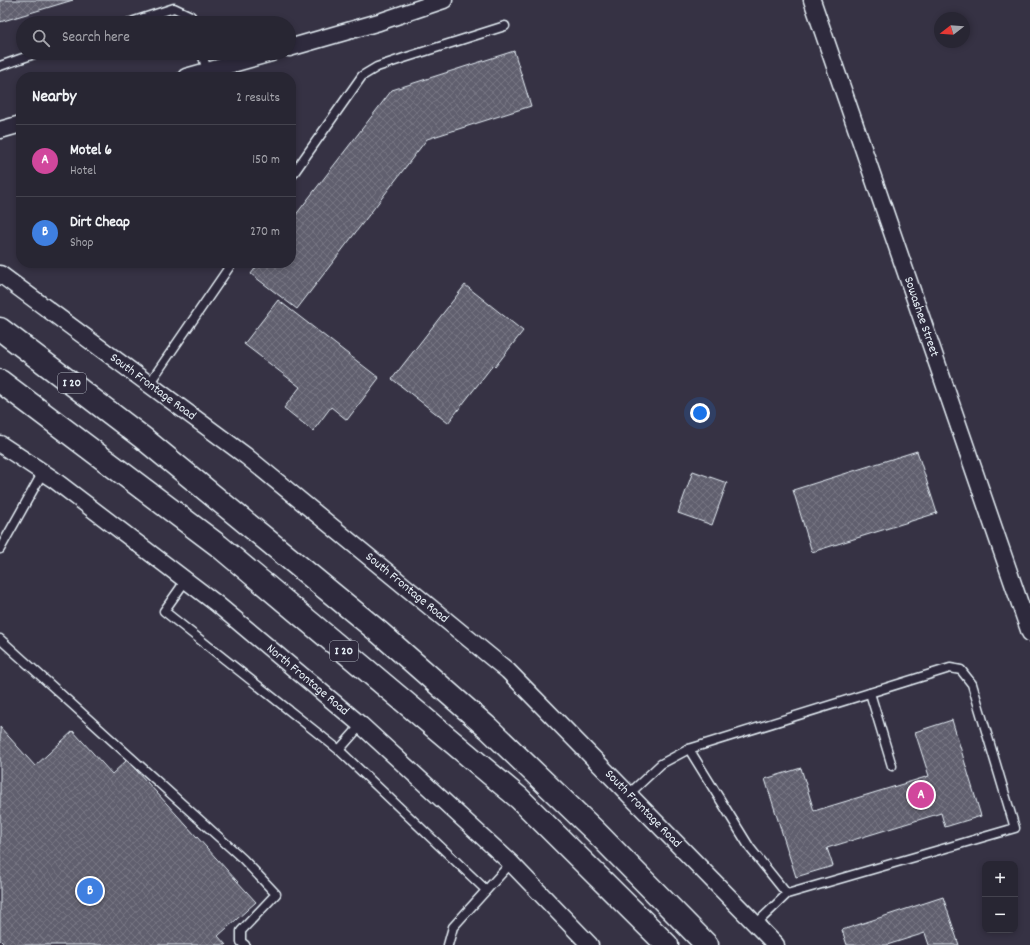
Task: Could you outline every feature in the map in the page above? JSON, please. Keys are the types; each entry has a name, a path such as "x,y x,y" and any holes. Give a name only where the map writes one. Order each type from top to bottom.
{"highway":[{"name":"I 20","path":"0,329 143,438 380,633 488,728 595,831 707,945"},
{"name":"I 20","path":"0,381 219,546 520,798 667,945"},
{"path":"0,388 35,407"}],"street":[{"path":"296,46 379,22 444,0"},
{"name":"Sowashee Street","path":"812,0 1030,633"},
{"path":"204,72 246,60"},
{"path":"0,130 16,125"},
{"name":"South Frontage Road","path":"0,274 246,456 508,671 630,794 776,945"},
{"name":"North Frontage Road","path":"0,444 43,472 217,604 361,725 511,863 590,945"}],"lane":[{"path":"149,16 174,8 191,16"},
{"path":"296,170 362,76 377,67 397,60 505,26"},
{"path":"2,63 16,59"},
{"path":"204,60 208,71"},
{"path":"149,384 229,268"},
{"path":"0,549 43,472"},
{"path":"186,580 164,611 339,750 486,890"},
{"path":"0,639 243,859 276,894 241,931 241,942 245,945"},
{"path":"630,794 661,764 689,749 950,668 961,670 972,684 1015,828 787,894 756,924"},
{"path":"870,693 892,766"},
{"path":"339,750 361,725"},
{"path":"689,749 750,848 787,894"},
{"path":"448,945 453,927 511,863"}],"building":[{"path":"0,0 73,0 16,16 0,22"},
{"path":"514,51 531,106 427,139 297,309 251,274 255,268 296,268 296,215 392,90"},
{"path":"465,285 523,331 495,367 493,365 448,423 392,379"},
{"path":"278,300 379,378 347,420 331,407 313,431 284,408 300,387 244,344"},
{"path":"917,451 937,513 812,552 793,490"},
{"path":"693,471 727,483 712,525 678,513"},
{"path":"952,720 981,816 945,827 941,813 827,848 833,866 796,877 765,779 801,768 814,811 929,776 915,732"},
{"path":"0,727 35,766 73,731 112,774 127,760 256,902 218,936 226,945 2,945 4,944 0,940"},
{"path":"943,897 959,945 929,945 925,933 887,945 847,945 842,930"}],"place":[{"name":"Motel 6","path":"921,795"},
{"name":"Dirt Cheap","path":"90,891"}]}
